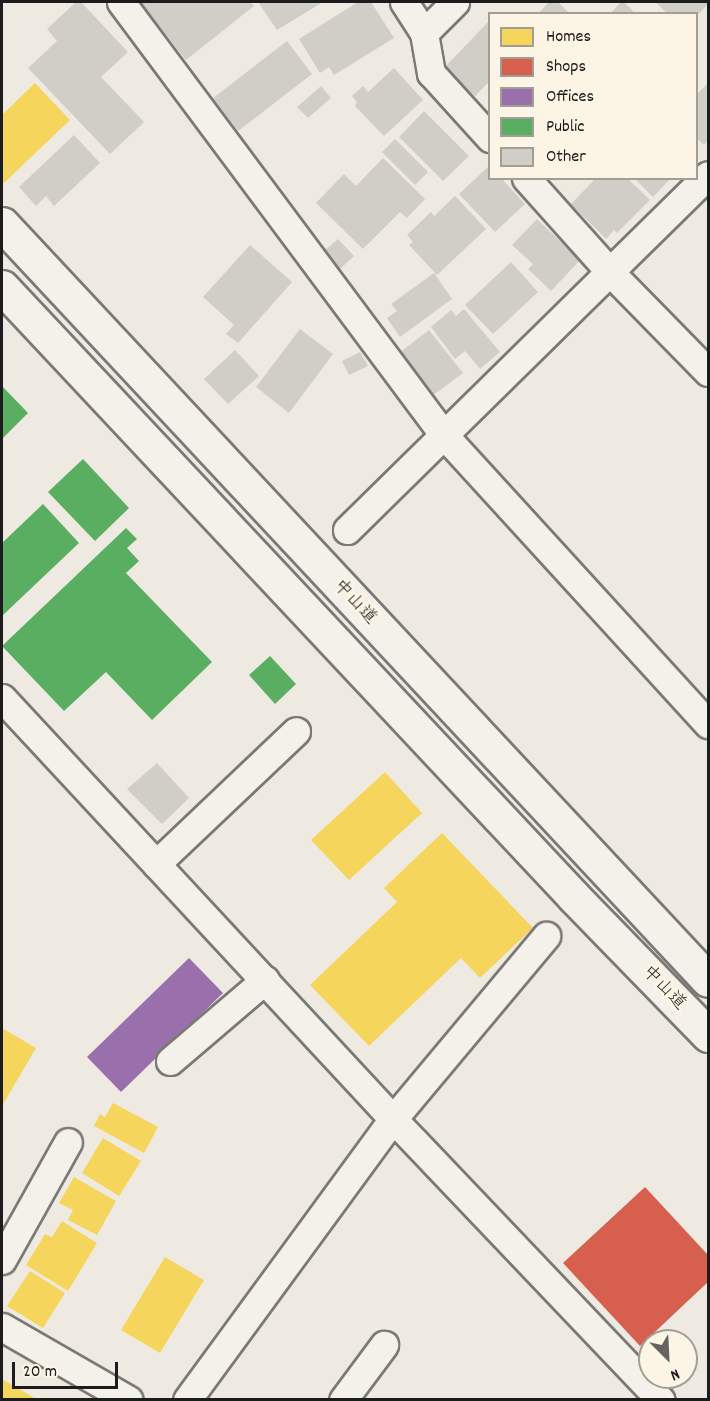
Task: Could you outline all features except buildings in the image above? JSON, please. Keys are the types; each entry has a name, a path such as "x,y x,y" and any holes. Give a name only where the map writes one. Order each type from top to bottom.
{"highway":[{"name":"中山道","path":"2,224 708,980"},
{"name":"中山道","path":"2,287 573,896 708,1035"}],"street":[{"path":"121,2 443,434 708,724"},
{"path":"404,2 424,33 431,72 488,137"},
{"path":"424,33 455,2"},
{"path":"347,530 708,175"},
{"path":"528,180 610,272 708,372"},
{"path":"5,711 156,864 393,1119 661,1400"},
{"path":"156,864 296,731"},
{"path":"187,1400 393,1119 546,936"},
{"path":"170,1061 265,980"},
{"path":"2,1260 68,1142"},
{"path":"2,1328 129,1400"},
{"path":"342,1400 384,1345"}]}
